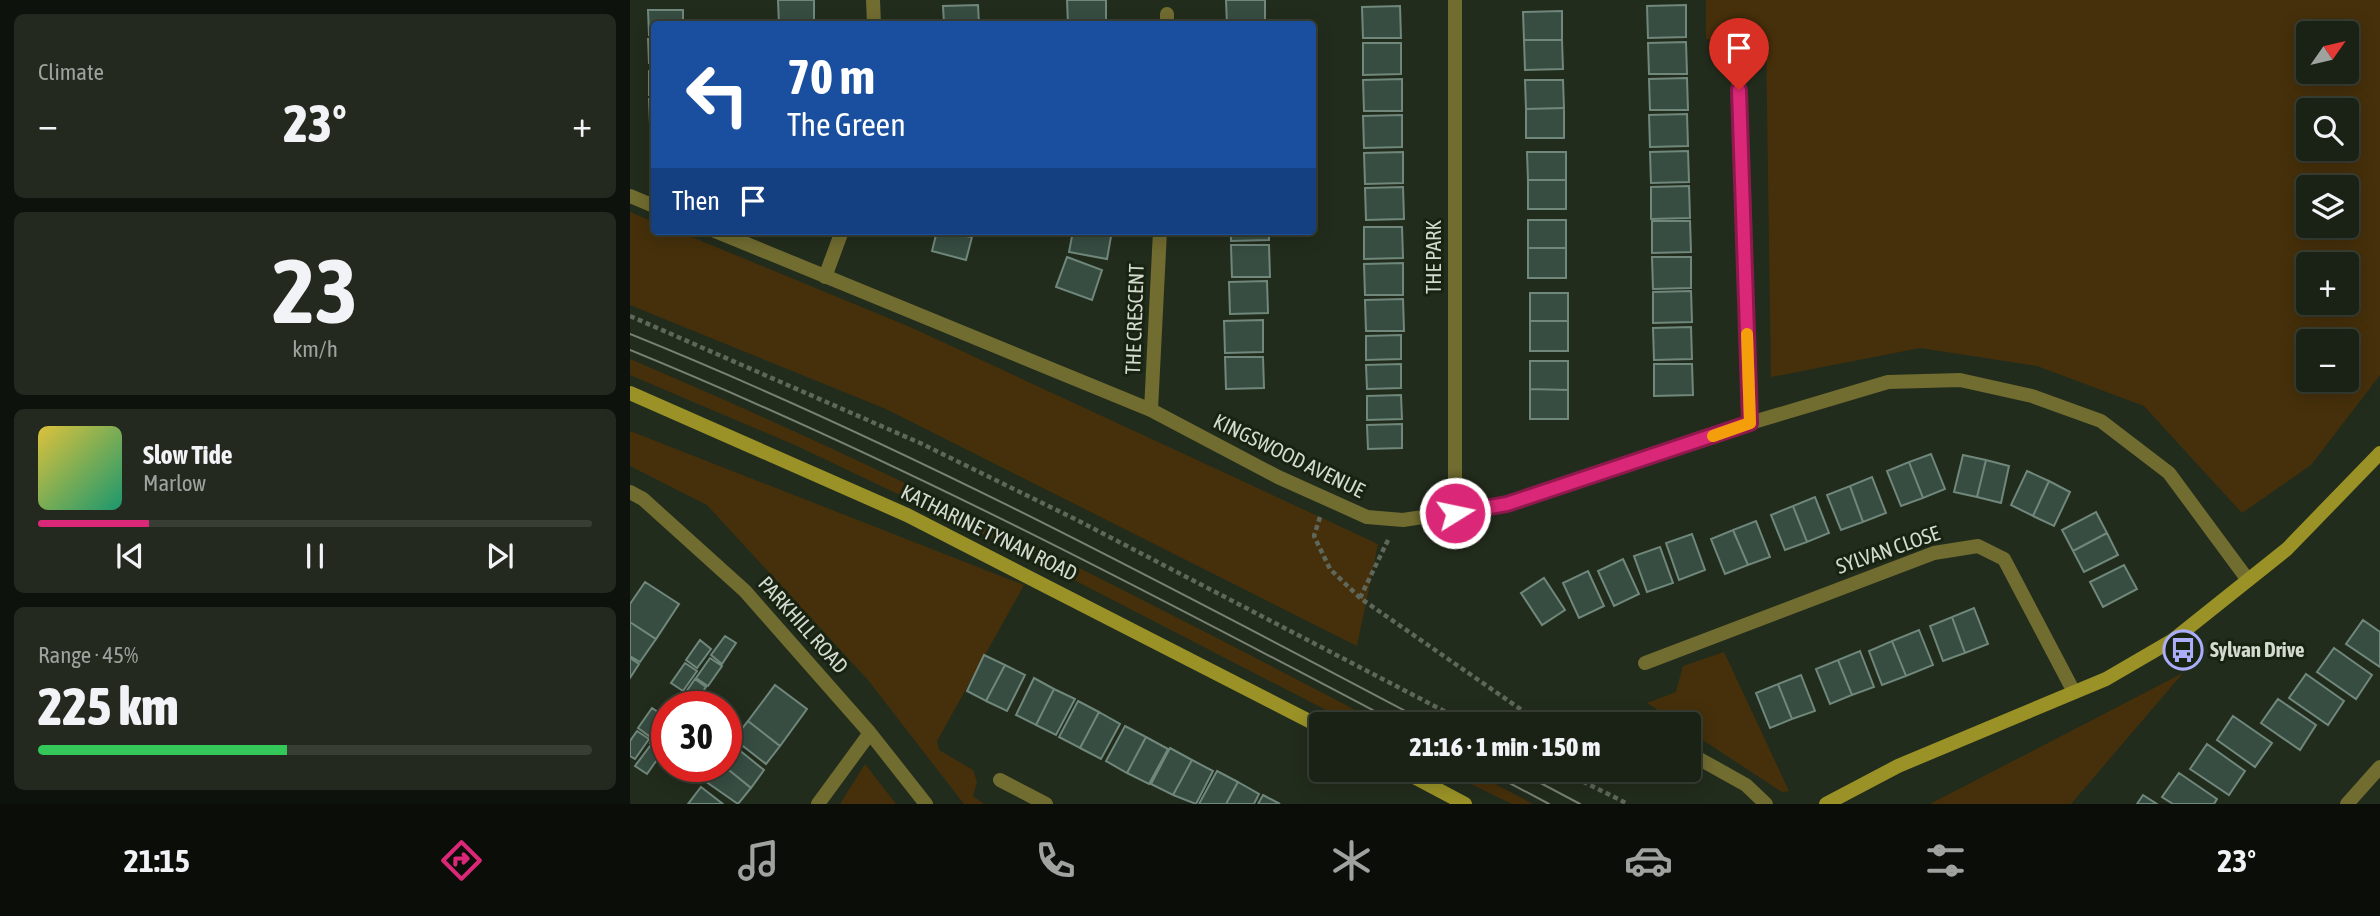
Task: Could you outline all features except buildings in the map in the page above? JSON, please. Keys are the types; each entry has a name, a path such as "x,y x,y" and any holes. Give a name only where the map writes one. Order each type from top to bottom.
{"main road":[{"name":"KATHARINE TYNAN ROAD","path":"630,393 908,515 1309,721"},
{"path":"1826,804 1898,766 2106,679 2173,640 2287,549 2380,453"},
{"path":"1424,782 1465,804"}],"street":[{"path":"873,0 874,21"},
{"name":"THE PARK","path":"1455,0 1455,513"},
{"path":"1737,34 1750,423"},
{"path":"630,196 651,205"},
{"name":"KINGSWOOD AVENUE","path":"725,235 1151,410 1278,477 1367,517 1403,520 1507,504 1750,423 1888,383 1960,380 2032,396 2101,421 2169,473 2248,580"},
{"path":"825,276 840,235"},
{"name":"THE CRESCENT","path":"1151,410 1160,235"},
{"name":"PARKHILL ROAD","path":"630,492 643,499 745,591 870,733 926,804"},
{"name":"SYLVAN CLOSE","path":"1646,663 1934,553 1978,546 2004,559 2074,692"},
{"path":"818,804 870,733"},
{"path":"1701,759 1746,785 1766,804"},
{"path":"2347,804 2380,767"},
{"path":"1000,780 1046,804"}],"path":[{"path":"630,316 920,443 1087,525 1446,712"},
{"path":"1321,513 1314,536 1330,569 1360,598 1525,712"},
{"path":"1360,598 1389,538"},
{"path":"1587,782 1628,804"}],"shaded area":[{"path":"1706,0 2380,0 2380,375 2311,465 2242,513 2144,406 2037,366 1920,348 1771,377 1766,39 1706,39"},
{"path":"630,212 651,221 651,235 687,235 910,327 1378,544 1357,646 886,409 630,305"},
{"path":"630,359 821,444 1010,534 1359,712 1330,712 1022,553 797,446 630,375"},
{"path":"630,431 1024,585 937,741 939,750 973,770 977,782 973,796 984,804 964,804 868,680 707,505 630,466"},
{"path":"1724,652 1789,791 1782,792 1701,739 1701,712 1661,712 1647,703 1676,692 1683,666"},
{"path":"2183,673 2071,804 1930,804"},
{"path":"865,764 896,804 840,804"},
{"path":"1467,782 1491,782 1533,804 1512,804"}],"tram line":[{"path":"630,334 834,422 935,470 1134,569 1407,712"},
{"path":"630,350 826,435 923,481 1115,576 1376,712"},
{"path":"1508,782 1549,804"},
{"path":"1539,782 1580,804"}],"slow traffic":[{"path":"1713,436 1750,423 1747,334"}],"place":[{"name":"Sylvan Drive","path":"2183,650"}],"route":[{"path":"1455,513 1507,504 1750,423 1739,90"}]}
